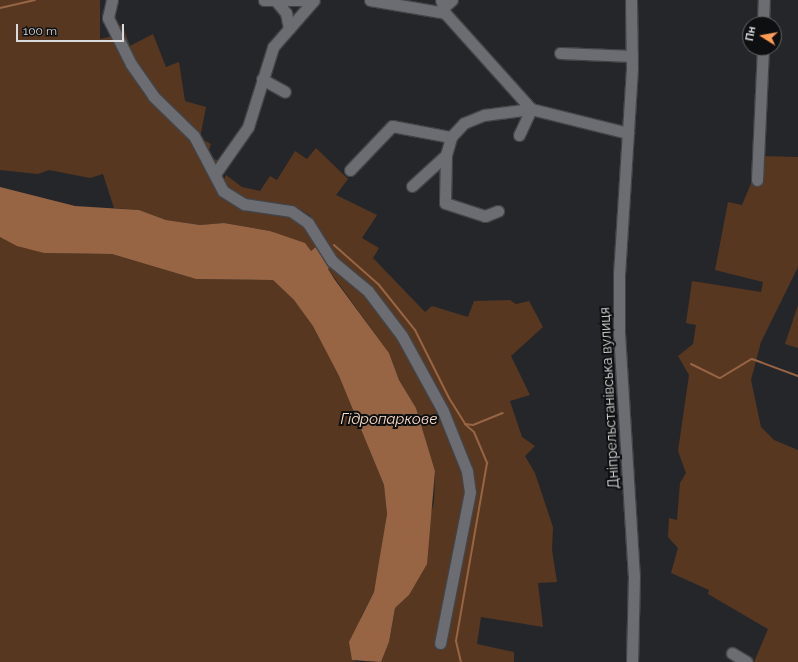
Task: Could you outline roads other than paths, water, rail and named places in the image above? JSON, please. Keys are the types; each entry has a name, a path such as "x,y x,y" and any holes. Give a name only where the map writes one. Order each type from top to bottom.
{"street":[{"path":"112,0 108,18 131,64 153,96 194,136 223,191 244,204 291,212 308,223 332,261 368,291 402,336 443,411 467,471 470,492 440,644"},
{"path":"264,0 314,0"},
{"path":"215,174 248,127 273,47 314,0"},
{"path":"370,0 443,7 452,0"},
{"name":"Дніпрельстанівська вулиця","path":"632,0 632,56 619,333 634,574 632,662"},
{"path":"763,16 764,0"},
{"path":"276,1 286,13 289,29"},
{"path":"443,7 531,109"},
{"path":"560,53 632,56"},
{"path":"758,180 763,56"},
{"path":"262,79 285,92"},
{"path":"519,135 531,109"},
{"path":"498,211 483,216 445,203 446,155 451,137 464,123 484,116 531,109 628,133"},
{"path":"350,170 392,126 451,137"},
{"path":"412,186 446,155"},
{"path":"732,653 747,662"}],"water":[{"name":"Гідропаркове","path":"0,187 75,206 139,210 166,220 200,225 224,223 270,231 305,243 311,251 318,245 331,264 328,269 335,280 389,353 399,380 416,408 435,471 427,564 409,595 395,608 389,642 381,662 352,660 349,642 374,592 387,514 384,485 339,376 313,326 294,300 273,280 196,279 112,254 44,253 17,246 0,237"}],"waterway":[{"path":"0,8 35,0"},
{"path":"334,245 379,285 415,330 449,398 465,424 474,432 487,463 456,641 461,662"},
{"path":"691,364 720,378 752,359 798,376"},
{"path":"465,424 473,425 503,413"}]}
